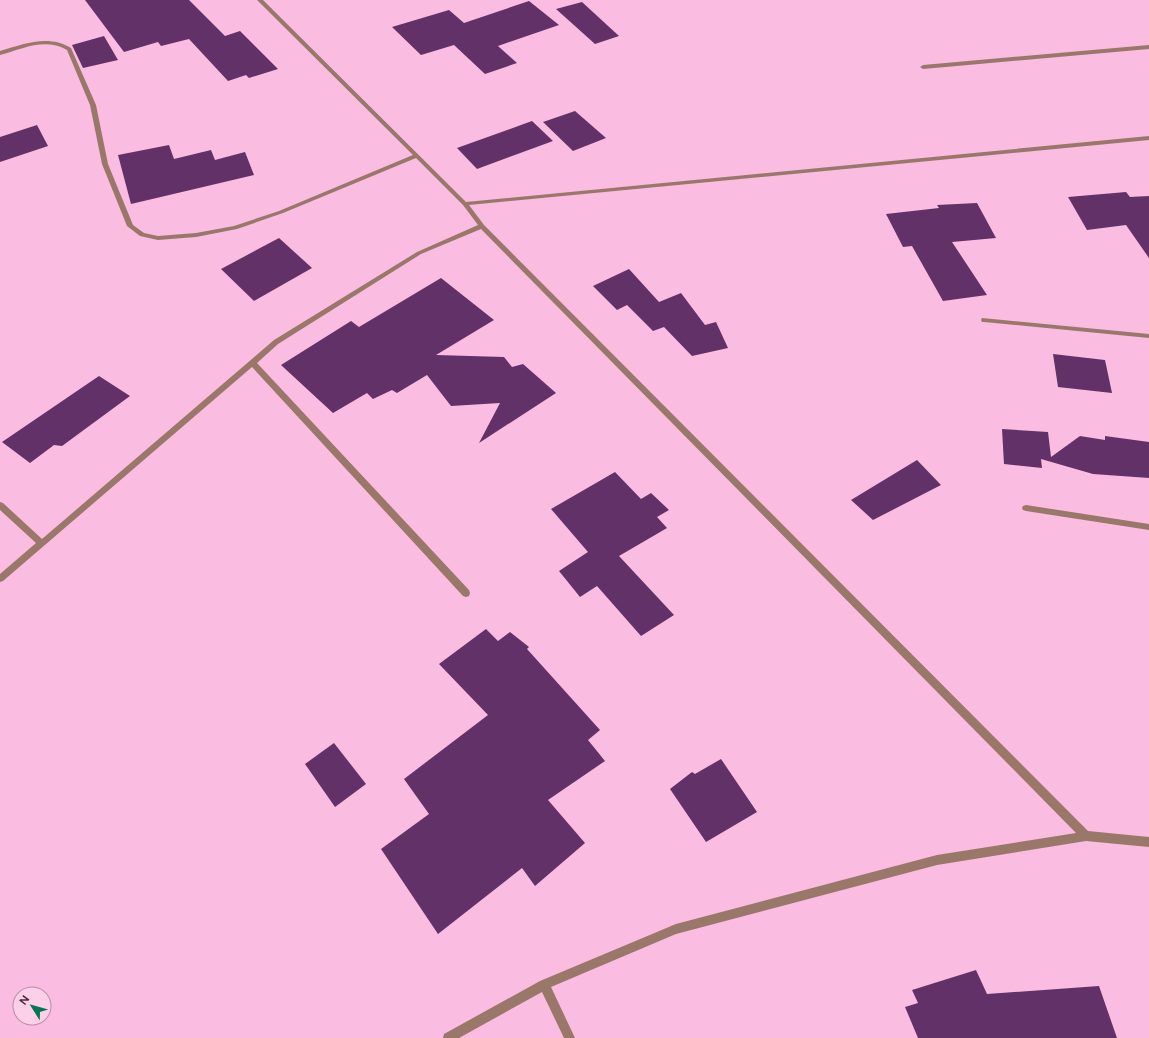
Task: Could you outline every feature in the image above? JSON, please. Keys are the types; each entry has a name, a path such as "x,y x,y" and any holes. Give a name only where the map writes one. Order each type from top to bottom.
{"street":[{"path":"260,0 465,204 482,226 1086,836"},
{"path":"0,53 35,43 62,44 69,49 93,105 105,164 130,226 142,235 166,237 196,235 235,228 281,212 416,156"},
{"path":"924,67 1149,47"},
{"path":"465,204 1149,138"},
{"path":"0,580 276,342 419,253 482,226"},
{"path":"984,320 1149,336"},
{"path":"252,362 466,593"},
{"path":"0,505 42,543"},
{"path":"1026,508 1149,527"},
{"path":"448,1038 544,985 676,928 938,860 1086,836 1149,842"},
{"path":"544,985 570,1038"}],"building":[{"path":"85,0 189,0 225,36 240,31 278,69 249,78 246,75 228,81 189,39 161,46 158,42 124,52"},
{"path":"529,1 559,25 498,46 517,63 485,74 454,45 421,55 392,27 449,10 464,23"},
{"path":"582,2 619,36 595,44 556,9"},
{"path":"104,36 118,60 83,68 72,45"},
{"path":"575,111 606,138 573,151 543,122"},
{"path":"532,121 553,141 477,169 457,148"},
{"path":"37,125 48,146 0,162 0,137"},
{"path":"169,145 174,159 211,150 215,160 245,152 254,175 131,204 118,155"},
{"path":"1126,192 1130,197 1149,196 1149,258 1126,225 1087,230 1068,197"},
{"path":"977,203 996,238 952,242 987,295 943,301 912,246 903,247 886,214 939,208 937,205"},
{"path":"279,238 312,268 254,301 221,269"},
{"path":"629,269 659,302 681,293 705,325 716,322 728,348 692,356 664,327 653,331 627,305 617,310 593,286"},
{"path":"441,278 494,320 436,355 504,357 512,367 523,364 556,393 479,443 500,403 451,406 427,375 397,393 392,390 373,399 367,393 333,413 281,365 351,321 359,327"},
{"path":"1053,354 1105,360 1112,393 1058,387"},
{"path":"99,376 130,396 62,446 54,445 30,463 2,442"},
{"path":"1002,429 1048,432 1051,457 1080,436 1105,440 1105,436 1149,442 1149,478 1093,474 1041,459 1042,468 1004,464"},
{"path":"917,460 941,485 873,520 851,500"},
{"path":"615,472 641,499 651,493 669,510 657,517 667,528 619,556 674,615 641,636 597,586 580,597 559,571 588,552 551,509"},
{"path":"486,629 498,641 510,632 529,647 527,649 600,730 588,740 605,761 548,800 585,843 535,886 522,868 438,934 381,849 429,814 404,779 488,715 439,664"},
{"path":"334,743 366,784 335,807 305,764"},
{"path":"721,759 757,812 706,842 670,789 692,772 695,774"},
{"path":"976,970 987,994 1099,986 1117,1038 918,1038 905,1007 918,1003 912,990"}]}
